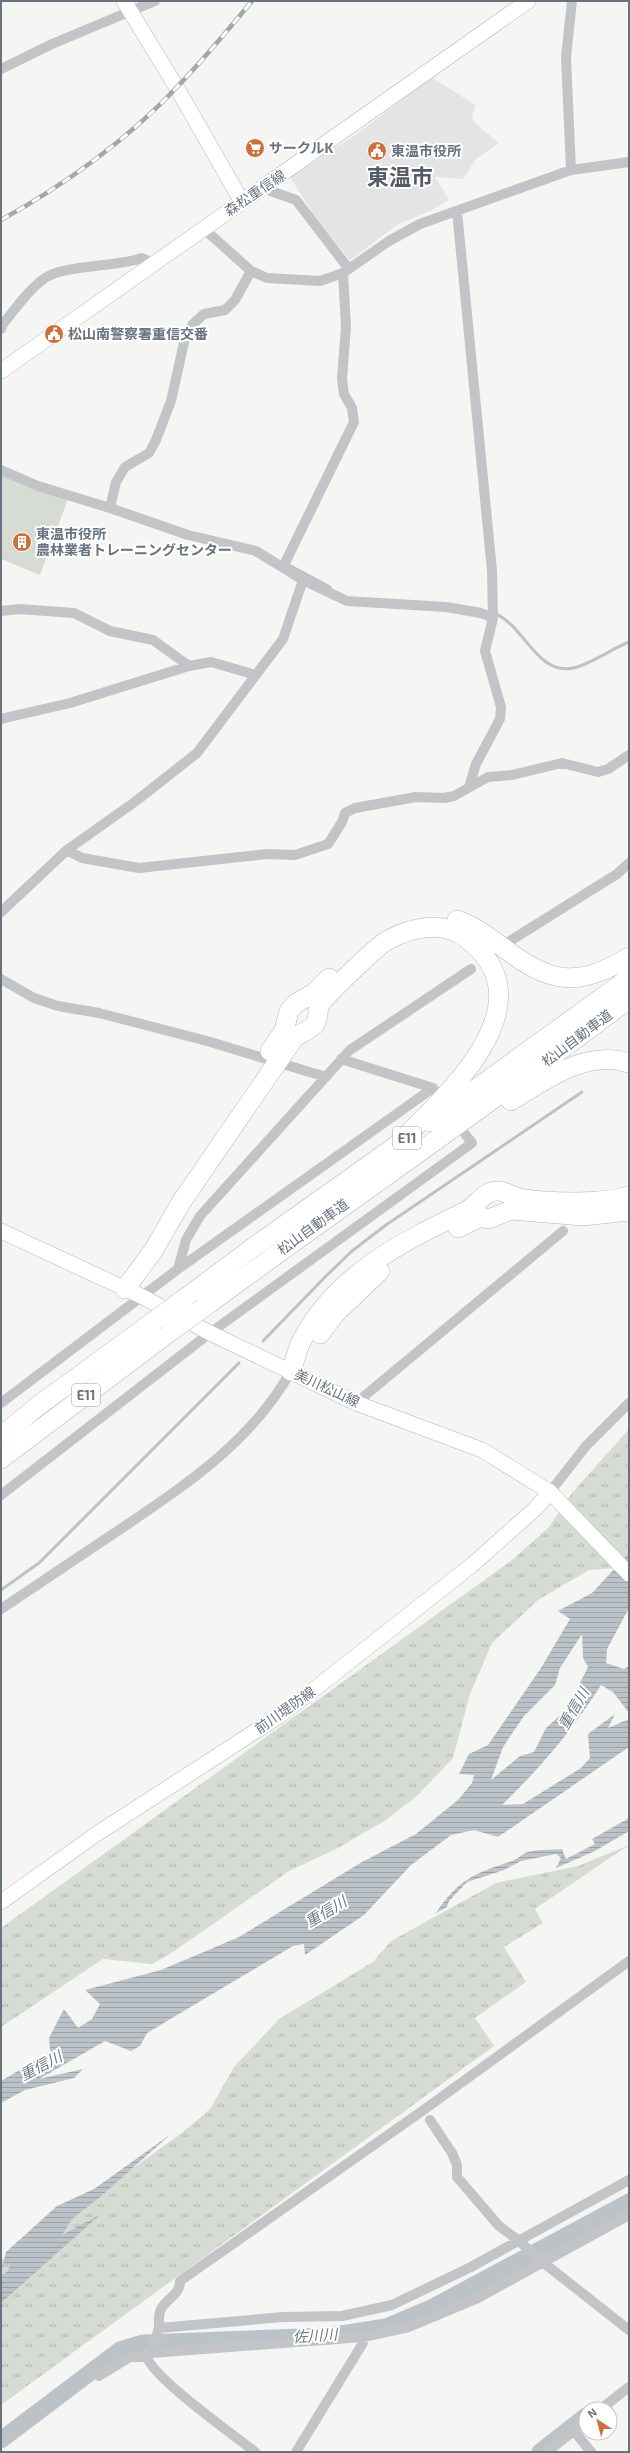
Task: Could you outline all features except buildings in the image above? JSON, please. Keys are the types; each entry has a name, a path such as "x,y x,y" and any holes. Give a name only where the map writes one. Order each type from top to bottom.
{"highway":[{"path":"133,1292 153,1251 182,1201 271,1061 284,1031 289,1012 295,1004 314,993 360,945 377,931 410,917 427,914 445,916 463,922 531,967 551,976 569,978 586,977 606,971 629,957"},
{"path":"271,1061 294,1038 314,1025 320,1005 370,953 386,941 406,932 426,927 442,927 462,935 478,947 490,964 498,982 500,999 496,1017 478,1056 396,1146"},
{"name":"松山自動車道","path":"1,1436 38,1406 154,1322 251,1249 629,978"},
{"name":"松山自動車道","path":"1,1459 171,1331 373,1184 544,1064 629,999"},
{"path":"373,1184 562,1071 584,1062 599,1060 629,1063"},
{"path":"291,1371 302,1340 324,1306 348,1281 397,1246 472,1208 488,1192 499,1191 524,1199 600,1202 629,1196"},
{"path":"291,1371 334,1315 386,1266 480,1217 489,1219 502,1215 510,1210 583,1216 629,1211"}],"main road":[{"name":"森松重信線","path":"1,371 528,1"},
{"path":"128,6 242,202"},
{"name":"美川松山線","path":"1,1231 133,1292 210,1333 356,1403 482,1450 550,1492 629,1574"},
{"name":"前川堤防線","path":"1,1902 95,1835 279,1716 472,1565 536,1508 550,1492"}],"street":[{"path":"1,69 128,6 155,1"},
{"path":"571,170 566,57 572,1"},
{"path":"203,228 251,271 267,278 320,281 346,271 389,241 420,224 571,170 629,162"},
{"path":"262,188 296,200 346,271 346,326 342,379 344,394 352,408 354,422 283,567"},
{"path":"457,211 492,571 493,618 485,651 501,707 500,719 476,764 469,787"},
{"path":"1,329 2,324 26,296 46,278 75,269 128,262 142,258 154,263"},
{"path":"110,508 116,482 125,467 149,453 156,440 171,401 185,338 193,324 204,314 225,310 236,300 251,271"},
{"path":"1,470 38,486 110,508 188,535 256,551 303,580 347,601 446,607 481,613 493,618"},
{"path":"1,912 67,850 136,802 196,753 283,639 303,580"},
{"path":"1,611 19,609 74,613 110,631 153,640 189,666"},
{"path":"1,719 70,703 189,666 211,662 256,675"},
{"path":"67,850 82,858 138,868 267,854 295,855 328,844 342,822 345,813 355,808 416,797 444,798 454,796 488,777 512,775 562,763 598,772 608,769 620,759 629,755"},
{"path":"510,941 617,874 629,863"},
{"path":"178,1269 186,1240 200,1216 326,1078 341,1059 350,1050 471,969"},
{"path":"1,979 34,998 58,1006 122,1019 207,1041 326,1078"},
{"path":"1,1403 133,1292 178,1269 434,1090 341,1059"},
{"path":"1,1495 210,1333 472,1143 465,1134"},
{"path":"356,1403 563,1231"},
{"path":"1,1609 174,1494 210,1467 260,1418 278,1394 291,1371"},
{"path":"550,1492 586,1446 629,1403"},
{"path":"255,2452 187,2400 151,2365 150,2353 159,2330 162,2308 176,2294 180,2287 180,2281 425,2109 629,1961"},
{"path":"430,2120 452,2154 456,2164 457,2177 500,2226 541,2261 629,2330"},
{"path":"159,2330 282,2317 342,2316 392,2305 440,2284 629,2180"},
{"path":"99,2376 130,2357 150,2353 363,2337 409,2327 476,2299 541,2261 629,2215"},
{"path":"296,2452 363,2343 363,2337"},
{"path":"611,2401 629,2387"},
{"path":"548,2452 578,2428"},
{"path":"574,2431 592,2452"}],"shaded area":[{"path":"432,77 475,105 472,118 475,123 499,143 476,159 463,179 435,177 449,200 434,209 397,225 350,260 314,215 290,177 358,133"}],"green space":[{"path":"1,473 68,499 40,575 1,559"},
{"path":"629,1429 629,1567 589,1570 538,1600 492,1643 470,1694 453,1758 418,1795 386,1820 338,1848 289,1871 170,1954 152,1964 103,1959 1,2027 1,1928 512,1560 549,1527 572,1493"},
{"path":"629,1845 535,1909 543,1923 504,1947 526,1982 475,2018 494,2046 1,2405 1,2260 20,2250 183,2132 210,2109 234,2067 279,2019 373,1962 391,1941 496,1883 578,1866"}],"water":[{"name":"重信川","path":"629,1553 629,1608 607,1649 606,1663 624,1669 629,1666 629,1713 613,1692 601,1685 579,1718 555,1748 530,1777 502,1805 523,1804 581,1768 590,1758 588,1734 615,1714 608,1728 629,1719 629,1747 498,1837 474,1830 451,1835 411,1865 364,1915 305,1955 304,1944 293,1946 147,2033 140,2046 131,2051 105,2041 39,2079 83,2069 74,2078 25,2090 1,2103 1,2081 50,2052 49,2038 64,2009 78,2028 92,2019 100,2004 85,1990 161,1970 239,1937 362,1862 416,1834 458,1800 472,1783 474,1775 459,1774 469,1754 488,1745 541,1668 570,1619 558,1611 592,1593","holes":["582,1634 583,1658 588,1667 566,1710 546,1728 534,1752 520,1756 491,1780 503,1747 524,1716 555,1685 560,1668"]},
{"path":"629,1818 629,1831 595,1851 556,1868 561,1858 556,1854 521,1861 504,1870 467,1882 449,1901 447,1907 436,1913 459,1886 486,1870 514,1860 525,1853 533,1851 562,1849 566,1859 595,1844 592,1839"},
{"path":"171,2134 100,2197 72,2219 62,2235 101,2214 1,2303 1,2276 8,2271 10,2263 3,2265 6,2252 57,2206 94,2189"}],"waterway":[{"path":"287,564 330,587"},
{"path":"496,614 506,620 541,658 550,665 561,668 573,668 580,666 629,642"},
{"path":"263,1341 352,1251 386,1225 582,1092"},
{"path":"1,1590 39,1563 239,1363"},
{"name":"佐川川","path":"1,2440 120,2350 143,2343 329,2336 386,2327 433,2307 629,2202"},
{"path":"540,2452 578,2422"}],"railway":[{"path":"1,220 72,176 95,160 139,124 188,76 252,1"}],"place":[{"name":"サークルK","path":"255,148"},
{"name":"東温市役所","path":"377,151"},
{"name":"松山南警察署重信交番","path":"54,334"},
{"name":"東温市役所 農林業者トレーニングセンター","path":"22,542"}],"district":[{"name":"東温市","path":"400,177"}]}
